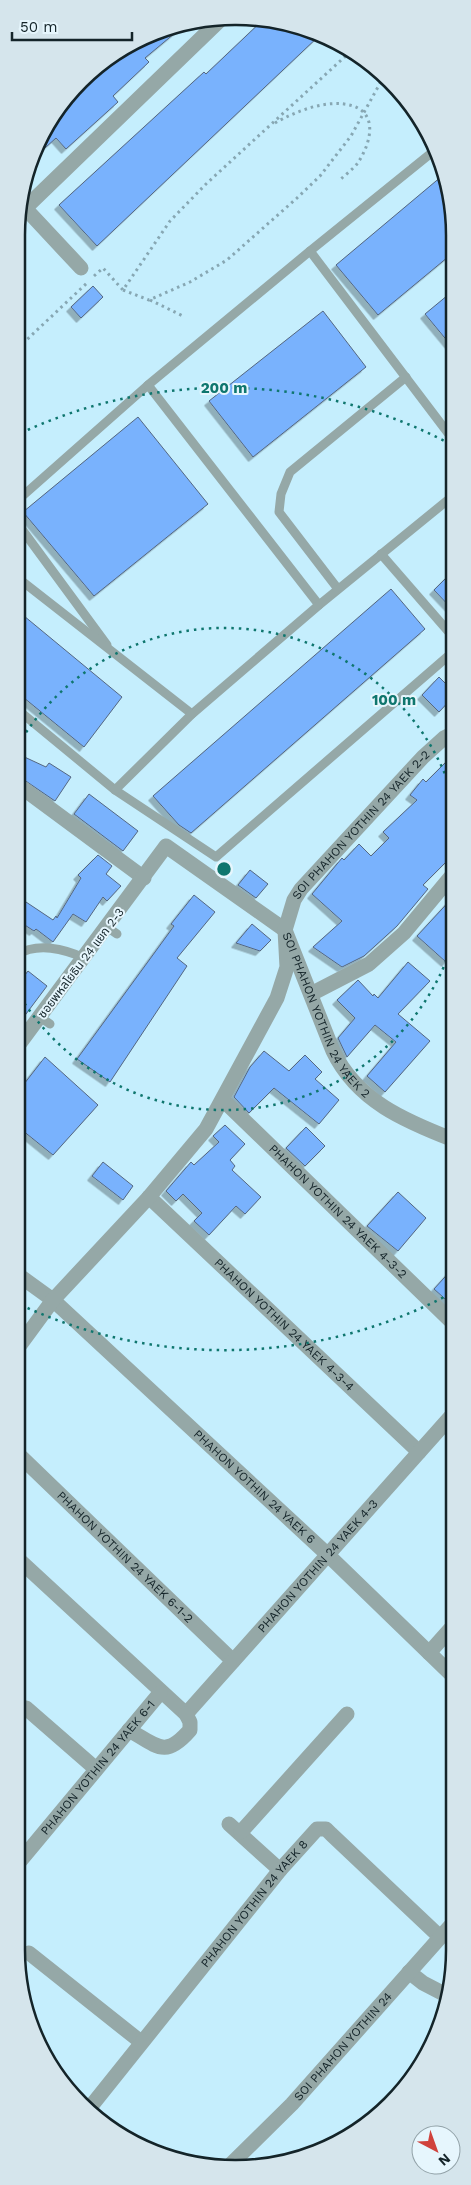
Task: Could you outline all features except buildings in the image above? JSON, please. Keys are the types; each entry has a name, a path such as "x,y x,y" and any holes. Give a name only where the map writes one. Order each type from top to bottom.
{"street":[{"path":"27,207 214,26"},
{"path":"26,216 81,268"},
{"name":"SOI PHAHON YOTHIN 24 YAEK 2-2","path":"25,1338 53,1300 149,1197 206,1129 278,998 287,967 285,930 294,900 301,890 423,757 446,737"},
{"path":"25,789 144,878"},
{"name":"SOI PHAHON YOTHIN 24 YAEK 2","path":"144,878 166,846 285,930 340,1066 357,1085 389,1112 446,1137"},
{"name":"ซอยพหลโยธิน 24 แยก 2-3","path":"25,1039 45,1020 84,958 112,931 144,878"},
{"path":"311,994 369,964 404,932 446,882"},
{"name":"PHAHON YOTHIN 24 YAEK 4-3-2","path":"223,1100 446,1316"},
{"name":"PHAHON YOTHIN 24 YAEK 4-3-4","path":"149,1197 419,1452"},
{"name":"PHAHON YOTHIN 24 YAEK 6","path":"25,1280 53,1300 328,1555 446,1669"},
{"name":"PHAHON YOTHIN 24 YAEK 4-3","path":"183,1712 233,1661 446,1422"},
{"name":"PHAHON YOTHIN 24 YAEK 6-1-2","path":"25,1461 233,1661"},
{"path":"25,1566 160,1693 183,1712 190,1722 190,1730 175,1746 167,1748 153,1744 129,1730"},
{"path":"429,1653 446,1634"},
{"name":"PHAHON YOTHIN 24 YAEK 6-1","path":"25,1855 160,1693"},
{"path":"25,1708 96,1768"},
{"path":"280,1870 235,1828 347,1714"},
{"name":"PHAHON YOTHIN 24 YAEK 8","path":"93,2104 280,1870 316,1829 326,1829 440,1937"},
{"name":"SOI PHAHON YOTHIN 24","path":"235,2160 292,2104 446,1931"},
{"path":"29,1953 141,2042"},
{"path":"409,1972 423,1983 442,1993"}],"lane":[{"path":"25,494 148,385 430,154"},
{"path":"310,251 446,430"},
{"path":"338,589 279,512 281,494 290,472 406,378"},
{"path":"148,385 319,605"},
{"path":"115,790 192,714 338,589 446,501"},
{"path":"25,533 114,654"},
{"path":"381,554 446,629"},
{"path":"25,584 192,714"},
{"path":"25,716 115,790 216,857 446,658"},
{"path":"25,951 45,948 68,950 84,958"}],"path":[{"path":"123,290 170,221 206,184 346,56"},
{"path":"149,300 207,273 227,260 272,222 320,176 352,136 380,83"},
{"path":"268,128 296,113 319,106 353,106 364,113 370,124 370,136 366,149 356,166 340,180"},
{"path":"25,341 103,268 123,290 185,317"}]}
